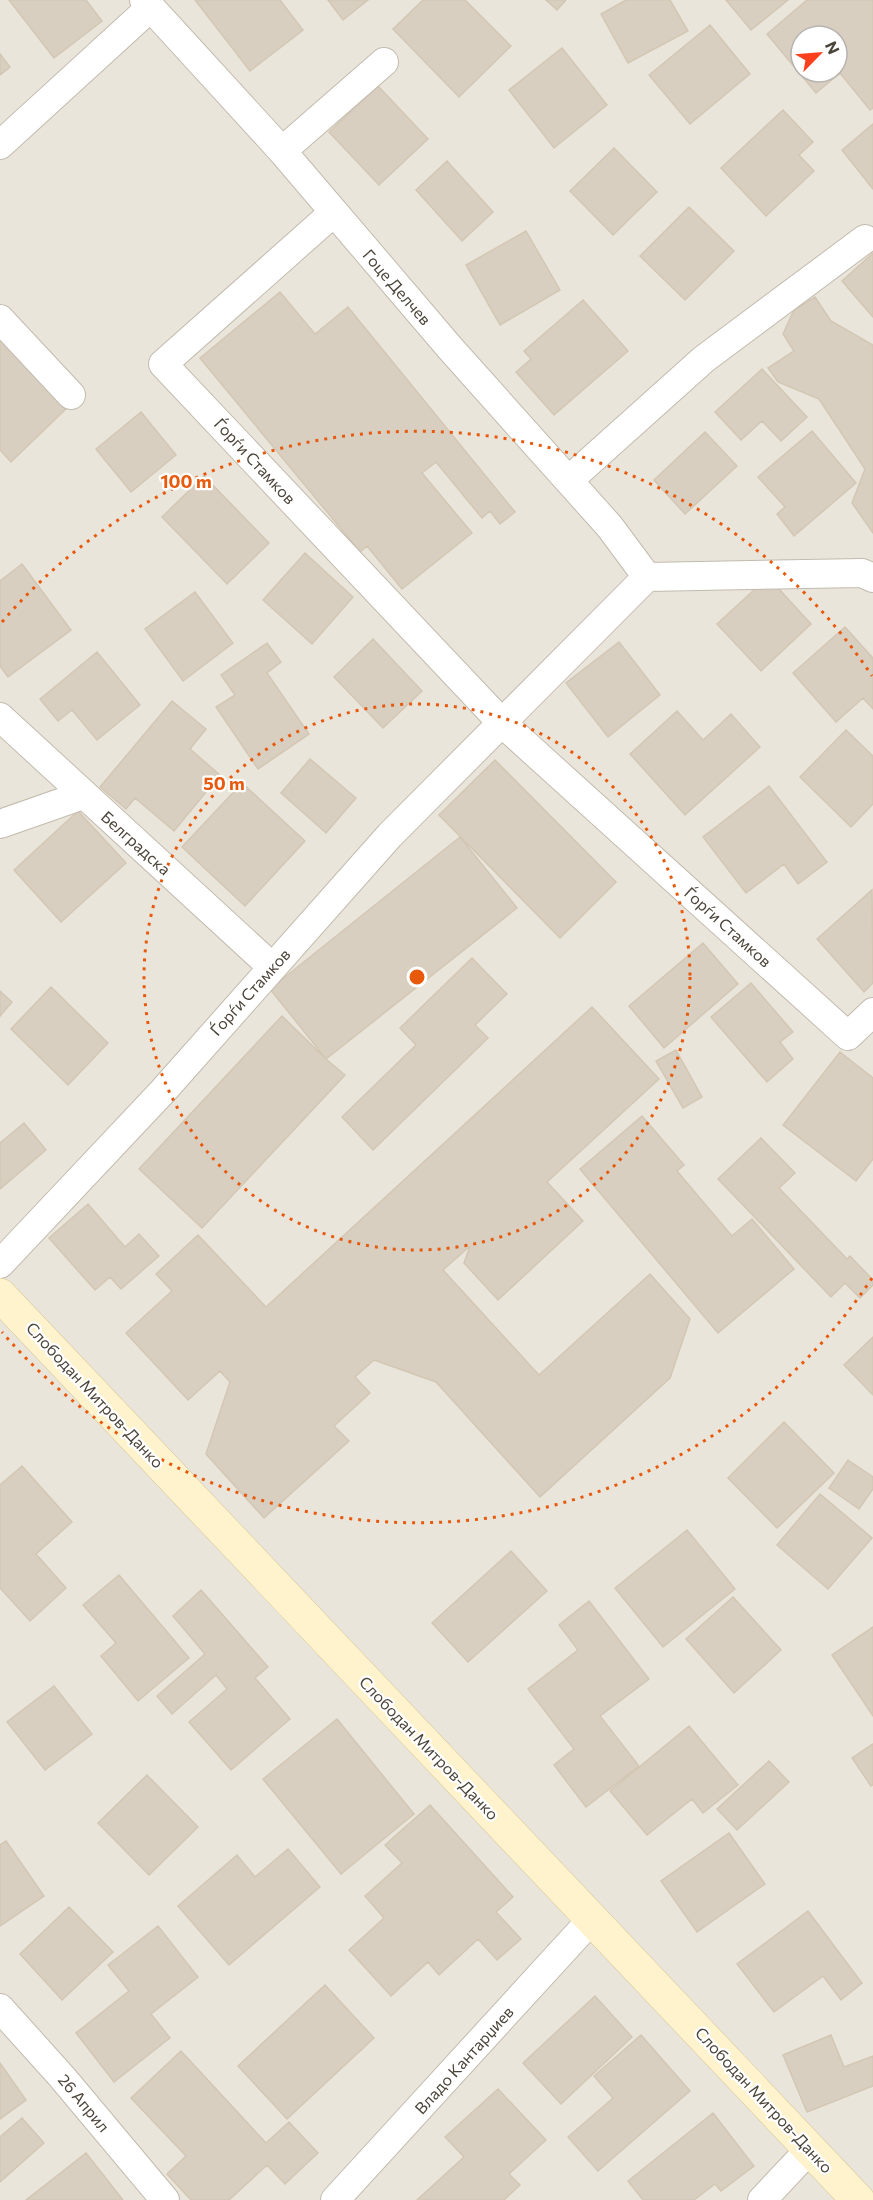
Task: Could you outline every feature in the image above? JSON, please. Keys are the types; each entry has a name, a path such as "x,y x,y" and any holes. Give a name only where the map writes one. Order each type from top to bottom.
{"street":[{"path":"0,146 148,4"},
{"name":"Гоце Делчев","path":"148,4 282,151 333,213 610,527 646,577"},
{"path":"282,151 384,62"},
{"name":"Ѓорѓи Стамков","path":"333,213 164,364 502,723 848,1036 873,1012"},
{"path":"569,480 704,359 865,239"},
{"path":"0,319 71,395"},
{"path":"646,577 862,573 873,578"},
{"name":"Ѓорѓи Стамков","path":"0,1264 163,1091 390,835 646,577"},
{"name":"Белградска","path":"0,717 272,967"},
{"path":"0,824 83,795"},
{"name":"Слободан Митров-Данко","path":"0,1295 858,2200"},
{"name":"Владо Кантарџиев","path":"335,2200 592,1919"},
{"name":"26 Април","path":"0,2008 62,2077 165,2200"},
{"path":"762,2200 810,2149"}],"shaded area":[{"path":"0,0 873,0 873,2200 0,2200"}],"building":[{"path":"9,0 86,0 102,21 54,58"},
{"path":"195,0 280,0 303,30 250,71"},
{"path":"328,0 368,0 343,20"},
{"path":"423,0 465,0 511,46 459,97 393,29"},
{"path":"546,0 566,0 557,10"},
{"path":"626,0 670,0 688,31 628,63 601,14"},
{"path":"726,0 788,0 751,30"},
{"path":"807,0 873,0 873,108 870,110 849,84 849,24 789,24 789,60 767,34"},
{"path":"710,25 750,74 690,124 649,75"},
{"path":"562,48 607,105 554,148 509,90"},
{"path":"0,54 10,67 0,75"},
{"path":"809,84 827,84 816,93"},
{"path":"378,86 428,139 379,185 329,132"},
{"path":"783,110 813,142 799,155 814,171 766,216 721,168"},
{"path":"873,124 873,189 842,150"},
{"path":"614,148 657,192 613,235 570,191"},
{"path":"447,161 493,212 462,241 416,190"},
{"path":"689,207 734,251 685,300 640,256"},
{"path":"526,231 560,290 500,325 466,265"},
{"path":"873,253 873,317 842,281"},
{"path":"280,292 315,334 348,307 515,512 500,524 490,511 482,518 436,462 422,473 472,533 402,589 367,546 360,552 200,358"},
{"path":"815,297 831,321 873,345 873,533 852,503 865,469 819,399 778,382 768,368 794,351 783,334 794,310"},
{"path":"583,300 628,351 554,415 516,372 531,359 524,351"},
{"path":"0,329 71,404 11,462 0,450"},
{"path":"762,369 807,417 781,441 762,421 741,440 715,412"},
{"path":"141,412 176,455 131,492 96,449"},
{"path":"812,431 856,483 794,536 777,514 785,507 758,477"},
{"path":"705,432 737,466 685,514 654,480"},
{"path":"204,476 269,543 227,584 162,517"},
{"path":"305,553 353,597 312,644 263,600"},
{"path":"22,564 71,630 8,677 0,666 0,581"},
{"path":"768,577 811,624 761,671 717,624"},
{"path":"195,592 233,643 183,681 145,629"},
{"path":"845,627 873,658 873,709 863,698 836,722 793,673"},
{"path":"373,639 422,691 383,728 334,677"},
{"path":"619,642 660,695 608,737 566,683"},
{"path":"267,643 281,662 267,673 309,734 258,769 216,707 235,695 221,675"},
{"path":"97,652 140,705 97,740 72,710 58,721 40,699"},
{"path":"172,701 206,729 190,749 220,775 174,831 135,798 126,809 100,787"},
{"path":"677,711 703,740 731,714 760,747 685,815 630,754"},
{"path":"846,730 873,756 873,804 851,827 800,777"},
{"path":"310,759 356,798 326,833 281,793"},
{"path":"495,760 616,882 560,938 439,815"},
{"path":"242,783 305,841 245,906 182,847"},
{"path":"769,786 827,862 798,884 784,864 746,893 703,837"},
{"path":"78,811 126,863 61,922 14,870"},
{"path":"460,837 517,908 326,1059 270,989"},
{"path":"872,890 873,983 864,992 817,939"},
{"path":"703,943 738,984 664,1048 629,1006"},
{"path":"472,958 507,994 475,1025 488,1038 373,1150 342,1117 416,1045 400,1028"},
{"path":"751,983 793,1032 780,1042 793,1059 767,1082 711,1017"},
{"path":"51,987 108,1043 68,1085 11,1029"},
{"path":"0,991 12,1002 0,1016"},
{"path":"592,1007 659,1079 547,1182 583,1221 498,1300 464,1263 470,1246 443,1270 539,1375 650,1274 690,1319 670,1378 540,1497 436,1382 374,1360 355,1377 370,1393 334,1426 349,1441 264,1518 206,1454 230,1382 220,1371 188,1400 126,1333 172,1291 156,1274 198,1235 266,1307"},
{"path":"282,1016 345,1075 202,1228 139,1169"},
{"path":"676,1050 702,1097 683,1108 656,1061"},
{"path":"840,1052 873,1078 873,1159 856,1181 783,1125"},
{"path":"642,1116 684,1165 677,1171 732,1236 752,1219 794,1269 718,1333 580,1169"},
{"path":"24,1123 46,1150 0,1189 0,1143"},
{"path":"761,1138 795,1173 779,1188 847,1259 850,1256 873,1280 873,1285 860,1298 845,1283 831,1297 718,1179"},
{"path":"88,1204 125,1247 139,1234 159,1256 121,1289 110,1277 95,1290 49,1238"},
{"path":"873,1337 873,1395 844,1365"},
{"path":"784,1422 834,1473 777,1528 728,1478"},
{"path":"848,1460 873,1477 873,1489 859,1509 829,1488"},
{"path":"22,1466 72,1522 36,1554 66,1588 30,1621 0,1588 0,1485"},
{"path":"820,1494 872,1538 828,1589 777,1545"},
{"path":"687,1530 735,1589 663,1647 615,1588"},
{"path":"511,1551 547,1591 468,1662 432,1623"},
{"path":"119,1575 189,1658 138,1701 101,1656 116,1643 83,1605"},
{"path":"201,1590 268,1667 255,1678 290,1719 231,1770 189,1722 227,1689 216,1675 172,1714 157,1696 205,1654 173,1616"},
{"path":"733,1597 781,1650 734,1693 686,1639"},
{"path":"589,1601 649,1679 600,1716 639,1766 586,1807 554,1765 574,1749 528,1689 578,1650 559,1625"},
{"path":"873,1627 873,1716 832,1655"},
{"path":"54,1686 92,1734 45,1770 7,1722"},
{"path":"337,1719 414,1814 341,1874 263,1779"},
{"path":"689,1726 738,1785 703,1813 692,1799 647,1835 610,1791"},
{"path":"873,1744 873,1785 871,1786 852,1758"},
{"path":"769,1761 789,1782 737,1830 717,1809"},
{"path":"147,1775 198,1827 149,1875 98,1823"},
{"path":"430,1805 513,1897 496,1912 521,1939 497,1960 478,1939 439,1975 428,1962 391,1996 349,1950 384,1918 365,1896 402,1863 385,1845"},
{"path":"729,1833 765,1884 697,1932 661,1881"},
{"path":"6,1841 44,1896 0,1926 0,1845"},
{"path":"288,1849 320,1887 229,1965 178,1906 237,1855 255,1877"},
{"path":"69,1907 113,1952 62,2000 20,1954"},
{"path":"808,1911 862,1983 841,2000 823,1976 774,2012 737,1964"},
{"path":"158,1926 198,1977 151,2014 170,2038 114,2082 76,2033 129,1991 108,1965"},
{"path":"325,1985 374,2038 287,2119 238,2066"},
{"path":"595,1996 632,2037 561,2104 523,2063"},
{"path":"641,2035 690,2091 598,2171 568,2137 613,2098 594,2076"},
{"path":"831,2035 844,2067 873,2056 873,2086 807,2112 783,2055"},
{"path":"181,2051 266,2143 289,2122 318,2153 285,2184 267,2165 229,2200 191,2200 167,2174 186,2156 131,2098"},
{"path":"0,2063 26,2100 0,2119"},
{"path":"498,2089 546,2140 509,2174 520,2185 504,2200 417,2200 464,2157 445,2137"},
{"path":"713,2113 754,2166 721,2191 715,2184 694,2200 643,2200 628,2181"},
{"path":"22,2118 44,2143 0,2182 0,2137"},
{"path":"86,2153 123,2200 26,2200"}]}
